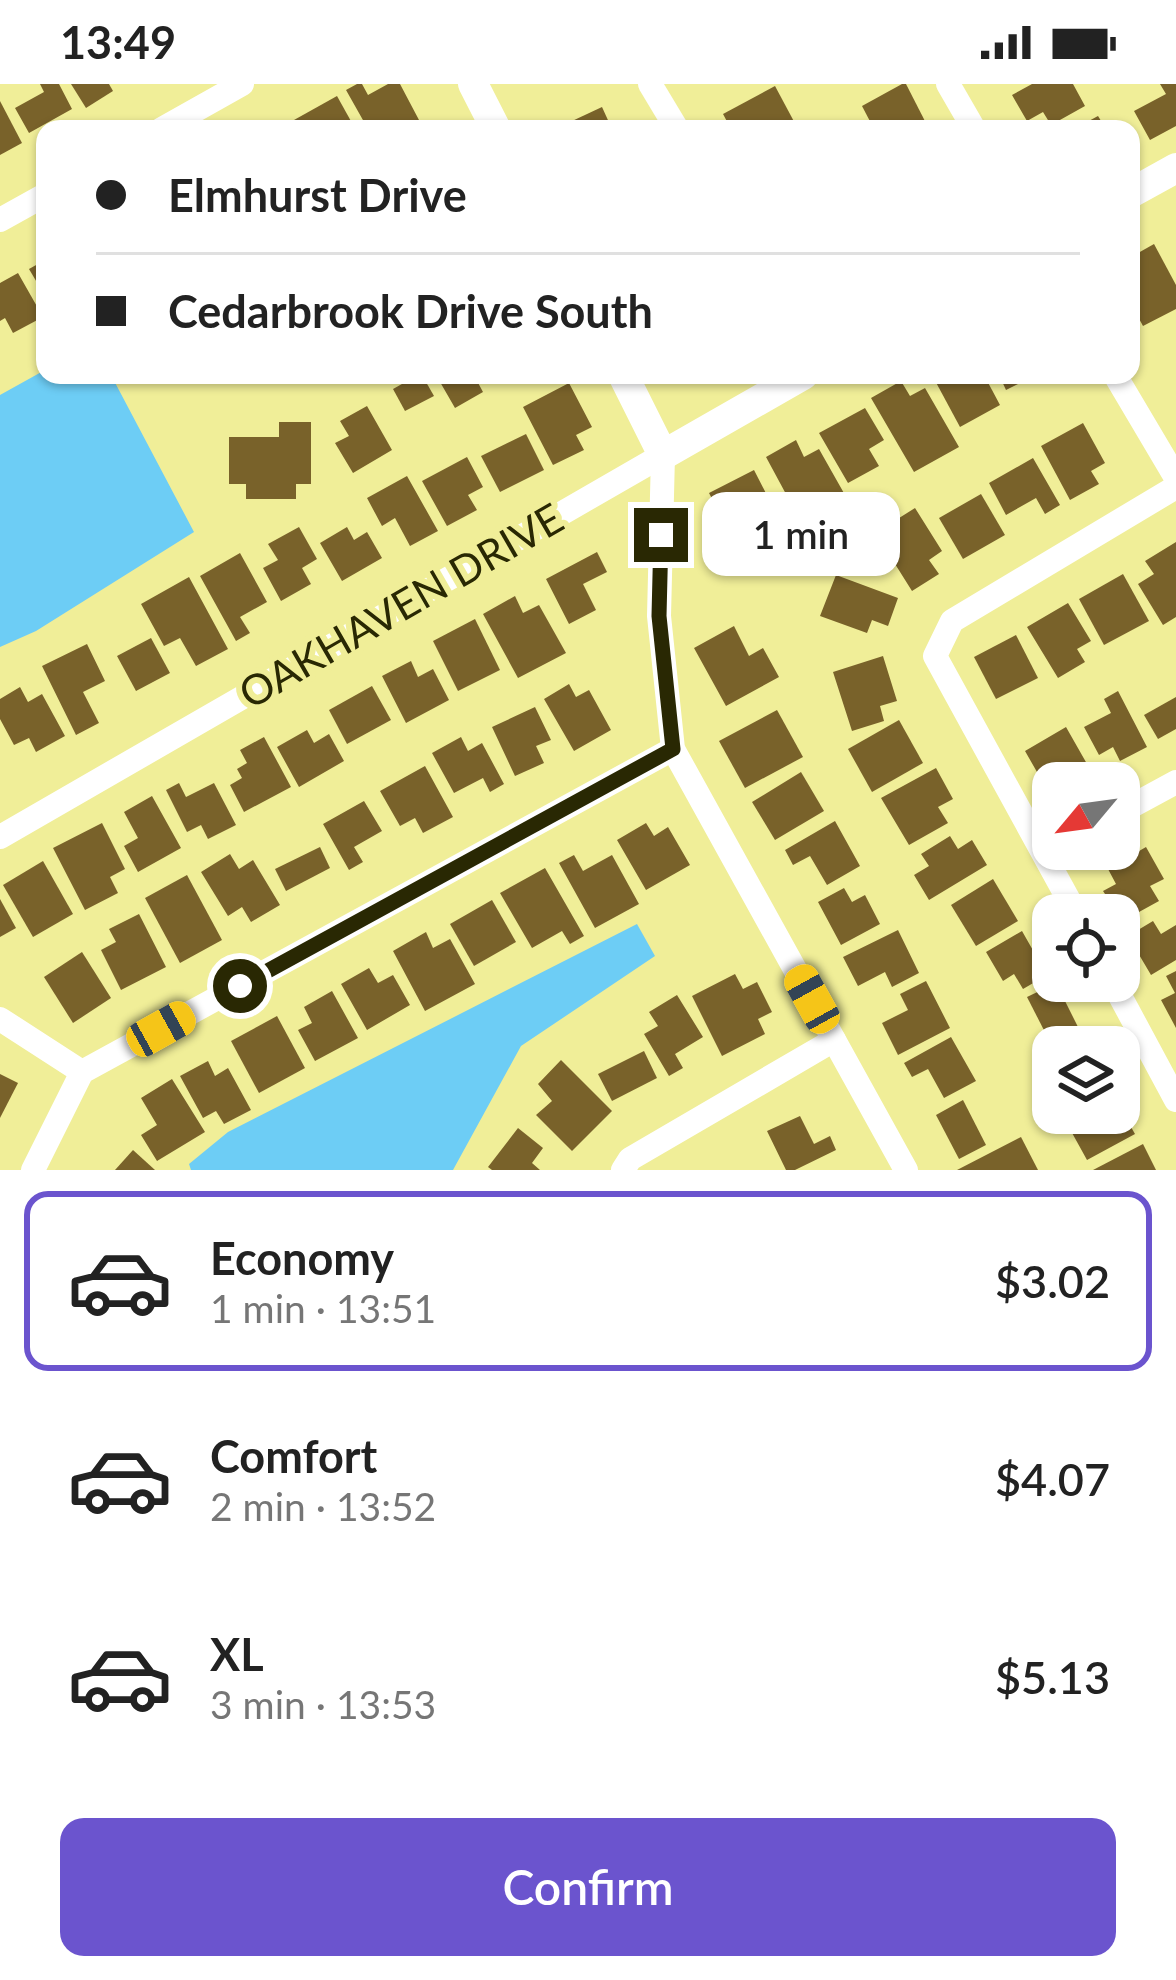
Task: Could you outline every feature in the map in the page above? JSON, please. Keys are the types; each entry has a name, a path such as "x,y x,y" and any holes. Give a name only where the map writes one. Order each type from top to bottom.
{"street":[{"path":"178,120 242,84"},
{"path":"472,84 491,120"},
{"path":"650,84 672,120"},
{"path":"948,84 969,120"},
{"path":"1140,189 1176,168"},
{"path":"0,220 36,200"},
{"path":"628,384 663,454 659,616 673,749 906,1170"},
{"name":"OAKHAVEN DRIVE","path":"0,837 787,384"},
{"path":"1120,384 1176,478"},
{"path":"1032,823 935,656 952,621 1176,487"},
{"path":"33,1170 82,1072 673,749"},
{"path":"1140,802 1176,782"},
{"path":"1123,1002 1176,1100"},
{"path":"0,1019 82,1072"},
{"path":"622,1170 630,1159 835,1040"}],"water":[{"path":"36,375 36,384 116,384 194,532 36,631 0,647 0,395"},
{"path":"637,924 655,956 521,1046 453,1170 191,1170 189,1164 228,1132"}],"building":[{"path":"40,84 59,84 72,109 52,120 36,120 36,129 29,133 15,108 44,92"},
{"path":"71,84 109,84 113,91 86,108"},
{"path":"362,84 368,95 388,84 400,84 419,120 363,120 346,90"},
{"path":"906,84 924,120 869,120 862,106"},
{"path":"1032,84 1073,84 1085,106 1060,120 1048,120 1043,112 1026,120 1012,95"},
{"path":"1160,84 1176,84 1176,126 1150,140 1134,111 1166,94"},
{"path":"775,86 793,120 726,120 723,114"},
{"path":"337,96 350,120 294,120"},
{"path":"0,101 22,143 0,155"},
{"path":"602,107 608,120 574,120"},
{"path":"1154,244 1176,285 1176,309 1143,326 1140,320 1140,252"},
{"path":"18,273 36,305 36,321 13,333 5,318 0,321 0,283"},
{"path":"402,384 427,384 434,396 405,411 393,389"},
{"path":"441,384 479,384 483,392 455,408"},
{"path":"570,384 592,427 576,435 584,450 553,465 523,407"},
{"path":"896,384 903,384 910,396 925,388 959,447 914,472 871,398"},
{"path":"937,384 989,384 1000,405 960,427"},
{"path":"367,406 392,450 353,473 335,443 349,436 340,421"},
{"path":"865,408 884,440 869,449 879,466 848,483 819,433"},
{"path":"279,422 311,422 311,484 296,484 296,499 246,499 246,484 229,484 229,437 279,437"},
{"path":"1083,423 1105,463 1091,471 1099,484 1070,500 1041,446"},
{"path":"526,434 544,470 500,492 481,456"},
{"path":"796,440 804,457 819,449 845,495 800,520 766,457"},
{"path":"467,457 483,487 468,495 477,510 447,526 422,481"},
{"path":"1033,458 1060,505 1045,514 1036,498 1006,515 989,483"},
{"path":"754,470 775,511 760,518 767,532 781,524 788,537 744,560 709,493"},
{"path":"407,476 438,531 410,546 395,518 382,526 367,498"},
{"path":"981,494 1005,535 963,559 939,518"},
{"path":"915,508 942,551 929,560 939,574 912,591 885,548 898,539 888,525"},
{"path":"299,527 317,559 302,568 311,584 281,601 263,568 278,560 268,544"},
{"path":"347,527 354,540 367,532 382,558 342,581 320,543"},
{"path":"1176,542 1176,617 1163,625 1138,584 1154,574 1145,561"},
{"path":"597,552 607,572 583,584 596,610 569,624 546,579"},
{"path":"240,553 267,602 240,617 250,633 236,641 200,576"},
{"path":"1123,574 1149,621 1104,645 1079,599"},
{"path":"836,575 898,598 888,626 872,620 867,633 820,616"},
{"path":"189,577 228,649 196,666 180,638 164,646 141,604"},
{"path":"515,596 523,613 539,605 566,653 518,678 483,614"},
{"path":"1068,603 1091,641 1077,649 1085,662 1058,678 1027,627"},
{"path":"475,619 500,670 458,691 433,641"},
{"path":"734,626 749,656 763,648 779,677 726,706 694,648"},
{"path":"1016,635 1038,678 996,699 974,657"},
{"path":"151,638 170,673 136,691 117,656"},
{"path":"87,644 105,681 83,692 99,723 76,735 42,666"},
{"path":"883,656 897,701 880,706 884,721 852,731 833,672"},
{"path":"411,661 418,677 433,669 449,700 406,723 382,676"},
{"path":"569,684 576,697 589,690 611,730 574,751 544,699"},
{"path":"372,686 391,720 347,744 329,710"},
{"path":"20,687 28,702 42,694 65,736 36,752 29,738 14,745 0,719 0,699"},
{"path":"1118,691 1147,747 1120,761 1113,747 1099,755 1084,727 1111,713 1104,699"},
{"path":"1176,697 1176,729 1158,739 1144,715"},
{"path":"535,707 551,740 536,746 544,763 515,776 492,727"},
{"path":"777,710 803,757 745,788 719,741"},
{"path":"899,720 923,763 872,792 848,749"},
{"path":"1066,727 1086,762 1032,763 1025,751"},
{"path":"307,730 314,743 329,734 344,761 299,787 277,747"},
{"path":"264,737 291,787 244,812 230,785 242,778 237,769 247,763 240,750"},
{"path":"461,737 468,751 482,743 504,784 490,792 483,778 454,793 432,753"},
{"path":"425,766 453,817 423,833 415,818 400,826 380,791"},
{"path":"936,768 953,799 938,807 948,823 909,845 881,798"},
{"path":"801,772 824,811 775,840 752,802"},
{"path":"179,783 186,797 214,783 236,825 208,839 201,825 187,832 166,790"},
{"path":"152,796 181,848 138,872 124,846 138,838 124,812"},
{"path":"364,801 382,831 354,847 363,862 349,870 323,824"},
{"path":"835,821 860,866 827,885 810,856 793,865 785,850"},
{"path":"102,823 125,869 110,877 118,893 85,910 53,848"},
{"path":"646,823 654,836 668,827 690,865 646,890 617,840"},
{"path":"950,836 958,849 972,840 987,865 929,900 914,875 929,866 921,854"},
{"path":"320,847 330,868 286,891 275,869"},
{"path":"1146,847 1164,879 1150,886 1159,901 1140,911 1140,894 1103,891 1116,884 1109,870 1140,870 1140,850"},
{"path":"230,854 239,869 253,860 280,905 251,922 242,907 228,916 201,872"},
{"path":"574,855 583,871 612,855 639,904 595,928 559,863"},
{"path":"43,861 73,914 33,937 3,885"},
{"path":"545,868 584,936 570,944 562,931 532,948 500,893"},
{"path":"187,875 222,940 180,963 145,898"},
{"path":"993,879 1018,921 976,946 951,905"},
{"path":"844,888 852,902 865,895 880,924 841,945 818,902"},
{"path":"0,899 16,928 0,937"},
{"path":"492,900 516,942 474,966 450,924"},
{"path":"139,914 166,967 121,990 101,950 116,942 109,929"},
{"path":"1153,921 1161,934 1176,925 1176,960 1151,975 1140,956 1140,929"},
{"path":"898,930 919,973 892,987 885,972 858,986 843,957"},
{"path":"1022,931 1032,949 1032,984 1023,989 1014,974 1003,981 986,952"},
{"path":"426,932 433,948 450,939 475,984 425,1011 393,951"},
{"path":"82,952 111,998 73,1023 44,977"},
{"path":"369,968 378,983 393,975 410,1005 367,1030 341,984"},
{"path":"1176,971 1176,1028 1161,1000 1175,993 1166,976"},
{"path":"735,974 743,989 757,982 772,1012 758,1019 765,1034 722,1056 692,996"},
{"path":"926,981 950,1028 898,1055 882,1023 908,1010 900,994"},
{"path":"332,991 358,1038 315,1061 298,1030 312,1023 304,1007"},
{"path":"677,995 703,1037 675,1054 683,1068 669,1076 644,1034 658,1026 649,1012"},
{"path":"1032,995 1032,1002 1066,1002 1078,1026 1042,1026 1027,997"},
{"path":"277,1016 305,1068 259,1093 231,1041"},
{"path":"951,1037 976,1081 944,1098 928,1069 912,1077 904,1063"},
{"path":"644,1051 657,1078 612,1101 598,1074"},
{"path":"561,1060 612,1111 572,1151 536,1115 552,1101 538,1084"},
{"path":"208,1061 215,1076 228,1068 251,1110 224,1124 216,1111 203,1118 180,1076"},
{"path":"0,1074 18,1083 0,1118"},
{"path":"172,1079 205,1132 157,1161 141,1135 157,1125 141,1098"},
{"path":"963,1100 986,1145 959,1159 936,1115"},
{"path":"800,1116 814,1144 830,1136 836,1150 786,1170 767,1131"},
{"path":"518,1128 543,1148 532,1163 540,1170 492,1170 488,1167"},
{"path":"1073,1134 1135,1134 1087,1160"},
{"path":"1021,1137 1038,1170 957,1170"},
{"path":"1143,1144 1156,1170 1093,1170"},
{"path":"133,1150 155,1170 115,1170"}],"route":[{"path":"240,986 673,749 659,616 661,535"}]}
